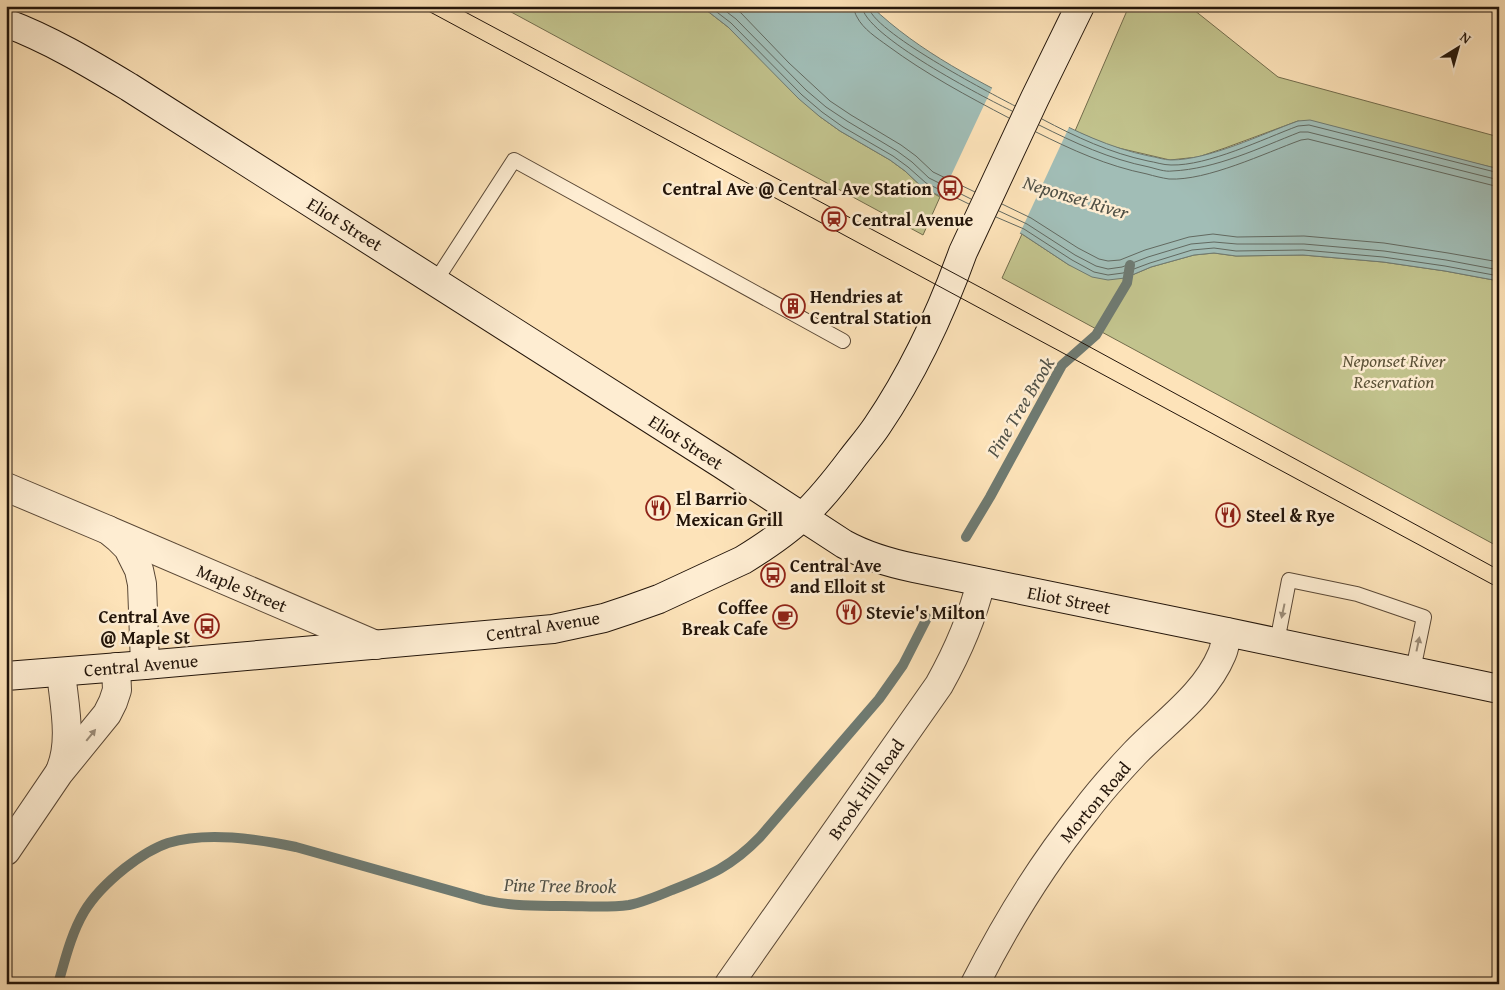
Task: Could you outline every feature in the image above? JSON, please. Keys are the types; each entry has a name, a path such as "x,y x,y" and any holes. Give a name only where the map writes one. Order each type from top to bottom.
{"street":[{"name":"Central Avenue","path":"6,676 553,629 612,615 659,599 743,560 777,538 802,517 840,474 876,428 901,388 929,332 1035,98 1080,6"},
{"name":"Eliot Street","path":"6,23 60,48 129,87 858,552 877,559 914,568 1499,689"},
{"name":"Maple Street","path":"6,487 376,645"},
{"name":"Maple Street","path":"108,530 128,548 139,570 142,584 145,665"},
{"name":"Brook Hill Road","path":"729,984 939,685 963,640 982,582"},
{"name":"Morton Road","path":"975,984 999,938 1047,861 1085,810 1110,781 1135,753 1206,682 1223,652 1227,632"},
{"path":"6,851 59,773 107,714 117,690 116,667"},
{"path":"59,773 64,761 66,735 61,672"}],"lane":[{"path":"435,282 514,160 843,341"},
{"path":"1277,642 1289,580 1357,594 1424,617 1413,670"}],"green space":[{"path":"500,6 701,6 728,27 819,116 840,131 890,160 923,188 940,197 923,235"},
{"path":"1129,6 1189,6 1278,77 1499,137 1499,169 1298,121 1198,157 1170,160 1110,146 1075,131"},
{"name":"Neponset River Reservation","path":"1022,234 1069,265 1125,278 1151,267 1194,255 1214,253 1236,256 1303,255 1383,262 1499,281 1499,547 1002,278"}],"water":[{"name":"Neponset River","path":"701,6 871,6 890,23 930,52 995,90 1093,138 1135,153 1163,159 1186,159 1202,156 1298,121 1310,120 1499,169 1499,281 1383,262 1303,255 1236,256 1214,253 1194,255 1151,267 1125,278 1108,280 1092,277 1069,265 1022,234 923,188 890,160 840,131 799,99 728,27"}],"pier":[{"path":"993,86 1070,125 1019,235 940,199"}],"waterway":[{"name":"Pine Tree Brook","path":"966,537 1062,365 1096,335 1127,283 1130,265"},
{"name":"Pine Tree Brook","path":"58,984 75,929 97,894 119,873 140,857 162,845 183,839 199,837 232,838 265,841 296,847 484,900 513,905 596,907 629,905 651,899 698,880 729,863 760,837 879,699 903,665 927,618"}],"tram line":[{"path":"419,6 1499,588"},
{"path":"454,6 989,292 1499,570"}],"place":[{"name":"Central Ave @ Central Ave Station","path":"950,188"},
{"name":"Central Avenue","path":"834,219"},
{"name":"Hendries at Central Station","path":"793,306"},
{"name":"El Barrio Mexican Grill","path":"658,508"},
{"name":"Steel & Rye","path":"1228,515"},
{"name":"Central Ave and Elloit st","path":"773,575"},
{"name":"Stevie's Milton","path":"849,612"},
{"name":"Coffee Break Cafe","path":"785,617"},
{"name":"Central Ave @ Maple St","path":"207,626"}]}
